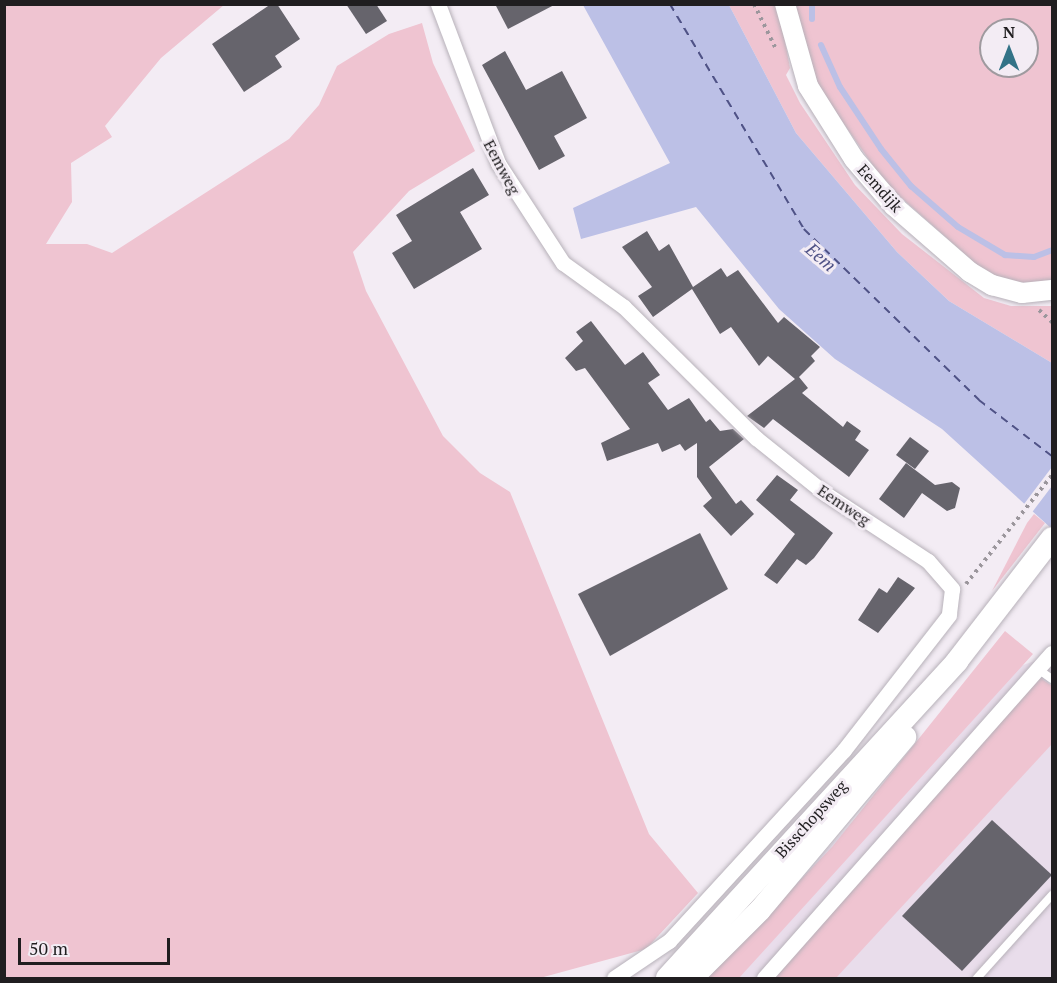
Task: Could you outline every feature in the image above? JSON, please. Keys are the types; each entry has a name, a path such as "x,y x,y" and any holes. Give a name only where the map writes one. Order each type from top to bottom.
{"main road":[{"name":"Bisschopsweg","path":"667,978 957,661 1052,539"},
{"name":"Bisschopsweg","path":"692,978 760,910 873,775 946,686 957,661"}],"street":[{"name":"Eemweg","path":"438,4 493,154 563,264 624,308 756,438 826,494 928,561 952,589"},
{"name":"Eemdijk","path":"785,4 808,86 854,159 894,206 970,272 992,285 1022,293 1053,290"},
{"path":"614,978 669,940 844,750 949,615 952,589"},
{"path":"764,978 1053,653"}],"lane":[{"path":"1038,669 1053,679"},
{"path":"977,978 1053,895"}],"path":[{"path":"754,4 769,35"},
{"path":"1035,305 1053,322"},
{"path":"952,589 969,583 1053,475"}],"shaded area":[{"path":"4,5 224,5 161,58 105,126 112,137 71,163 72,202 46,244 87,244 112,253 289,139 319,105 337,66 389,34 422,23 433,63 475,151 409,191 353,252 366,291 443,436 480,473 510,492 649,834 698,893 646,949 540,978 5,978"},
{"path":"729,5 778,5 790,68 786,75 800,103 855,185 902,234 984,298 1011,306 1052,306 1052,363 949,301 897,252 796,133"},
{"path":"794,5 1052,5 1052,282 1014,283 986,273 886,184 818,87"},
{"path":"1034,514 1045,523 992,591 1027,523"},
{"path":"1005,631 1033,654 739,978 707,978 832,847"},
{"path":"1052,655 1052,978 711,978 980,680"},
{"path":"1039,677 1052,686 1052,744 836,978 767,978"}],"water":[{"name":"Eem","path":"583,5 729,5 796,133 897,252 949,301 1052,363 1052,529 942,429 835,359 779,309 696,207 581,239 573,208 670,163"}],"pier":[{"path":"1052,467 1052,486 1030,515 1021,508"}],"building":[{"path":"271,4 277,4 300,39 275,56 282,67 244,92 212,44"},
{"path":"346,4 376,4 387,21 366,34"},
{"path":"495,4 556,4 508,29"},
{"path":"505,51 526,90 562,71 587,118 554,136 565,156 539,170 482,65"},
{"path":"473,168 489,195 460,212 482,249 414,289 392,253 412,241 396,215"},
{"path":"647,231 659,251 669,244 693,287 721,268 727,277 738,270 778,323 784,317 820,347 811,356 815,361 799,377 808,388 802,393 843,427 847,421 861,431 855,440 869,450 849,477 773,419 764,428 747,416 795,379 768,356 759,366 731,327 720,334 692,289 653,317 638,296 652,287 622,247"},
{"path":"591,321 625,365 643,352 660,375 648,383 668,410 689,398 706,422 710,419 720,431 733,429 744,439 709,467 736,504 741,500 754,514 731,536 703,506 712,498 697,477 697,443 685,451 680,444 662,452 658,443 607,461 601,443 630,429 585,368 576,371 565,358 583,341 576,332"},
{"path":"910,437 929,451 915,469 896,455"},
{"path":"906,463 935,485 952,482 960,488 955,508 947,511 922,493 904,518 879,499"},
{"path":"777,475 798,490 790,500 833,533 814,558 806,565 797,559 777,584 764,575 795,534 756,500"},
{"path":"700,533 728,589 610,656 578,594"},
{"path":"898,577 915,588 878,633 858,620 879,588 887,593"},
{"path":"992,820 1052,875 962,971 902,916"}],"waterway":[{"path":"812,4 812,19"},
{"path":"821,45 840,87 881,149 911,186 958,227 1005,255 1034,257 1052,250"}],"ferry route":[{"path":"670,4 804,229 979,400 1052,456"}]}
